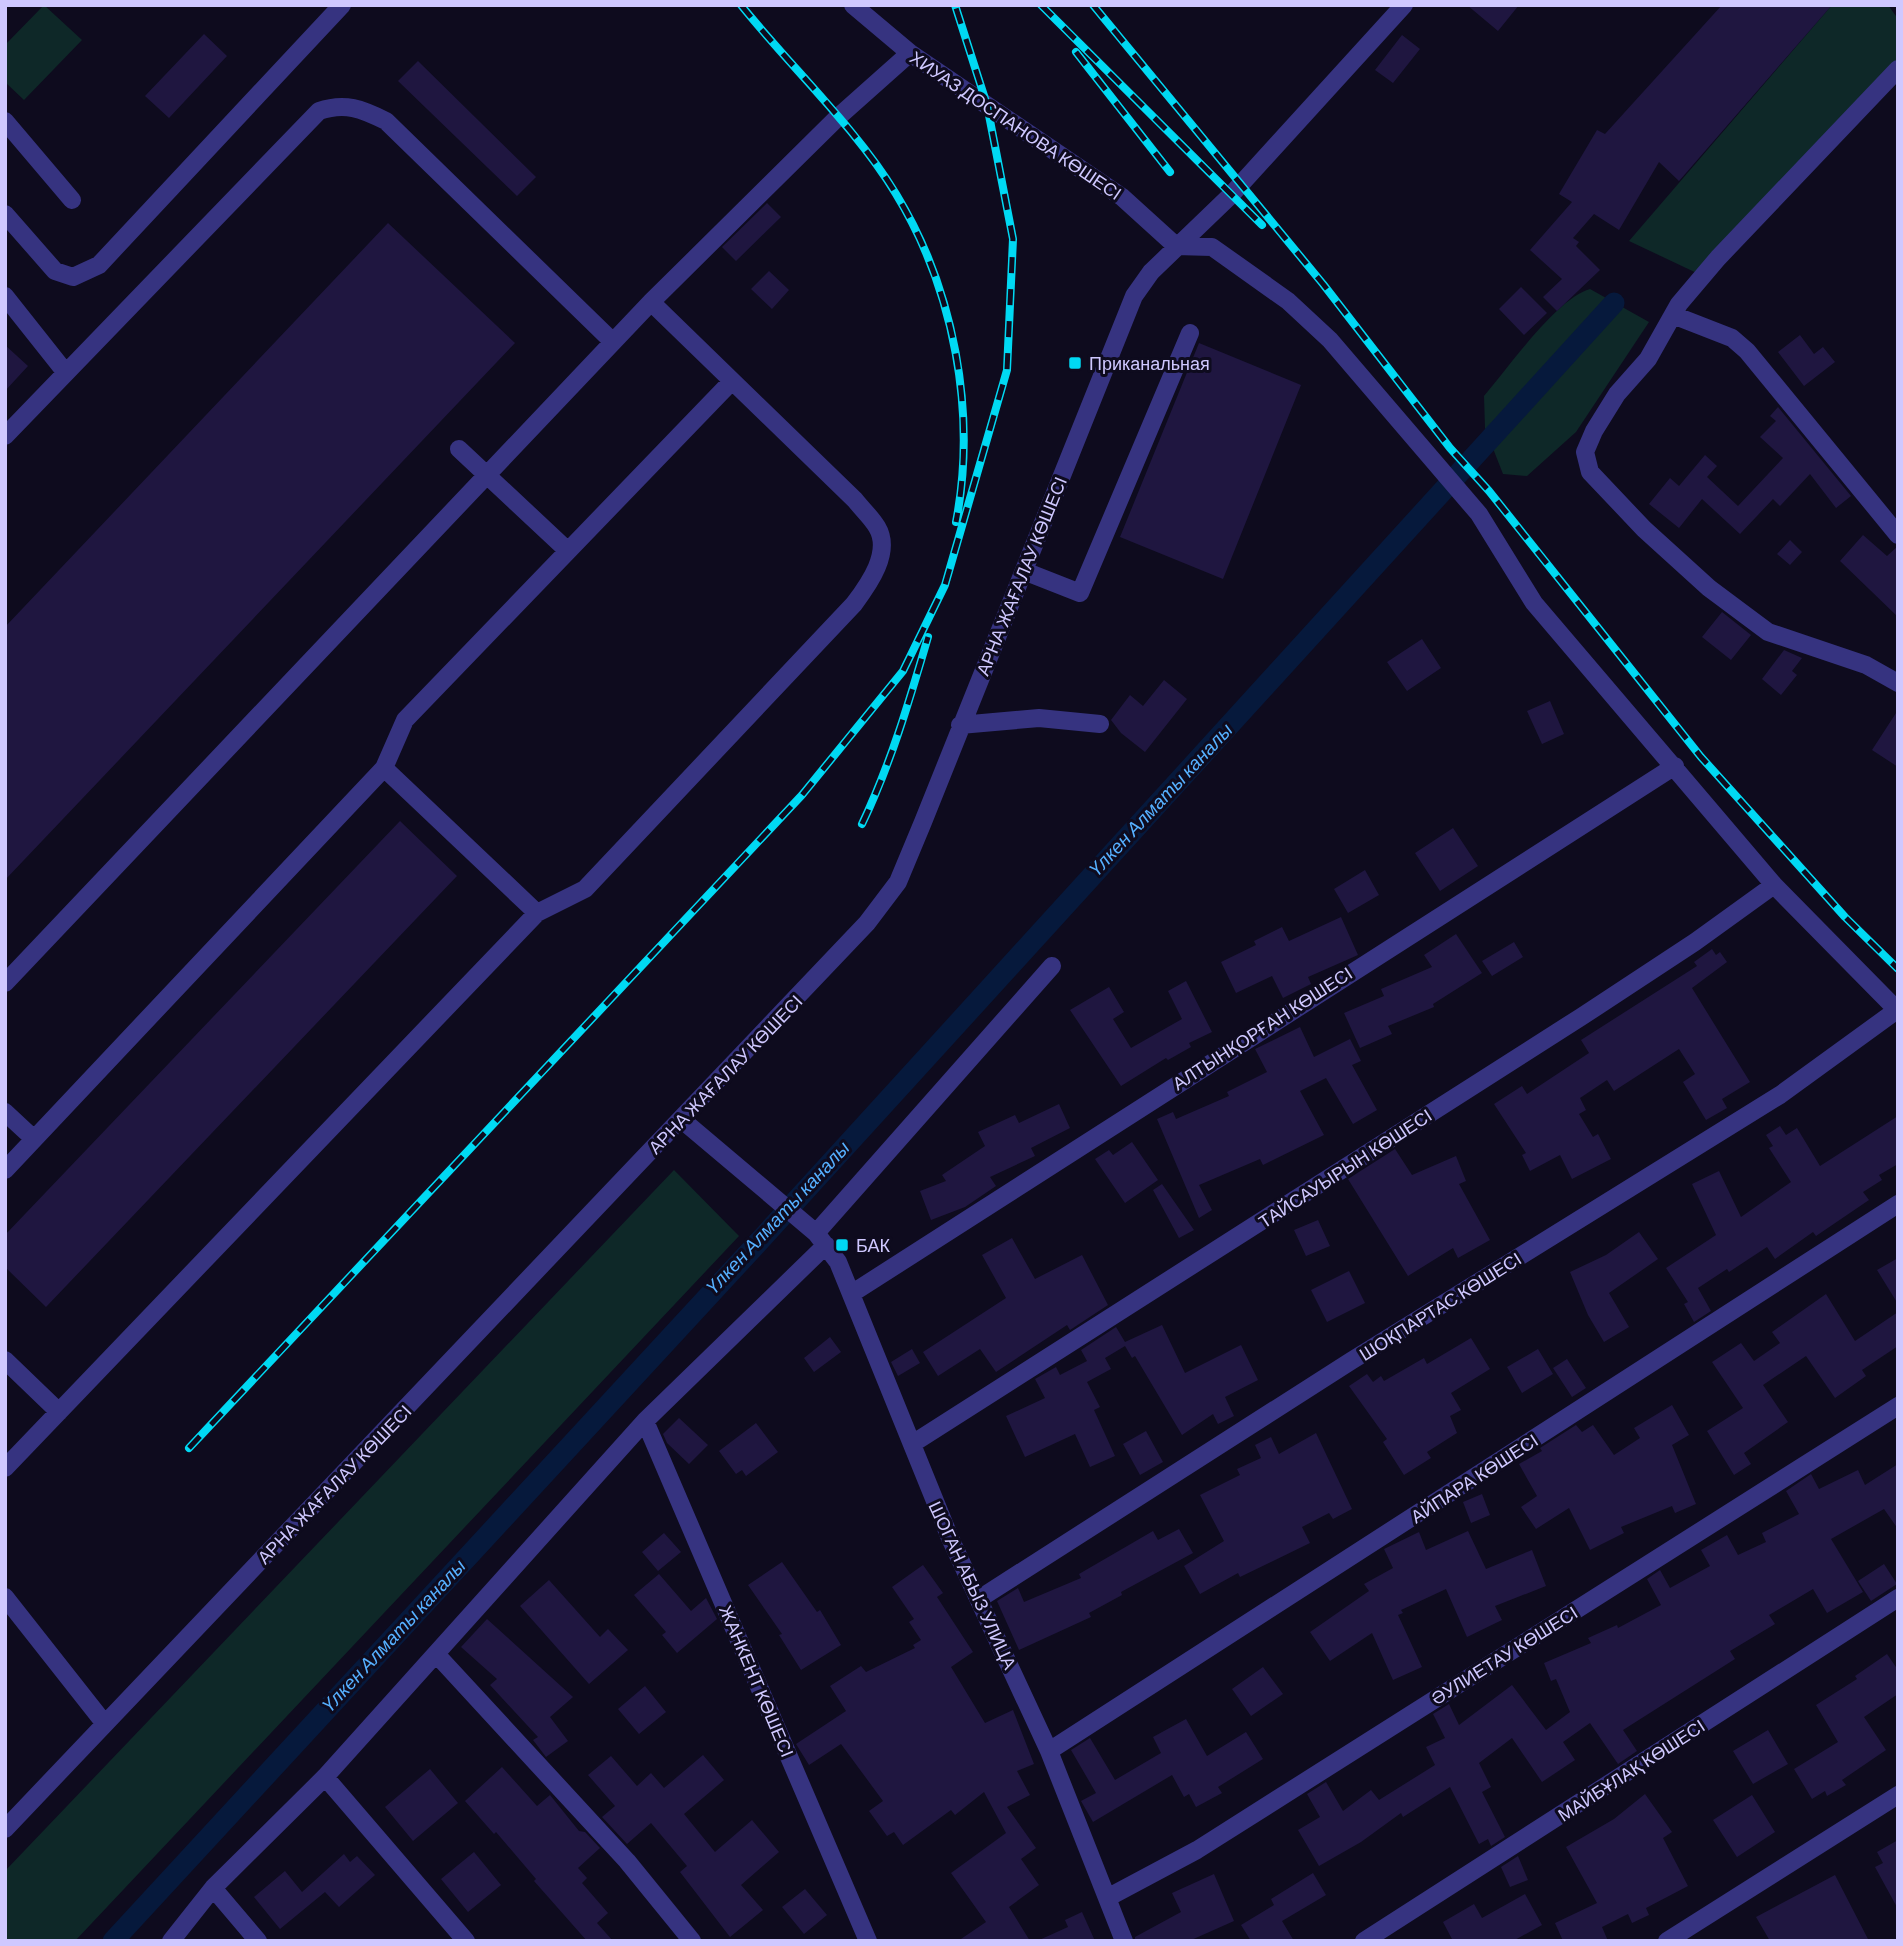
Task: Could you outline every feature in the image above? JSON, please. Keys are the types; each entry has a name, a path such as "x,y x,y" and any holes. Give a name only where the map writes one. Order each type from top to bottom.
{"street":[{"path":"5,214 55,271 73,277 99,265 342,5"},
{"name":"ХИУАЗ ДОСПАНОВА КӨШЕСІ","path":"853,5 910,53 1122,197 1176,246"},
{"name":"АРНА ЖАҒАЛАУ КӨШЕСІ","path":"5,1829 833,962 898,882 1134,296 1176,246 1240,185 1404,5"},
{"path":"5,983 651,302 837,118 910,53"},
{"path":"1898,69 1718,258 1673,314 1648,359 1618,394 1594,431 1585,453 1590,472 1644,529 1709,588 1768,632 1866,666 1898,683"},
{"path":"5,436 319,111 337,105 358,108 386,121 613,342"},
{"path":"5,121 72,200"},
{"path":"1176,246 1212,247 1288,301 1330,340 1439,464 1479,514 1534,603 1774,885 1898,1010"},
{"path":"5,296 66,373"},
{"path":"5,1468 537,913 585,889 854,604 873,579 881,553 879,529 855,500 651,302"},
{"path":"1673,314 1732,338 1747,351 1898,536"},
{"path":"1024,571 1080,593 1190,333"},
{"path":"5,1170 384,768 405,720 732,381"},
{"path":"459,449 568,551"},
{"path":"960,725 1039,718 1100,724"},
{"name":"АЛТЫНҚОРҒАН КӨШЕСІ","path":"851,1294 1675,766"},
{"path":"384,768 537,913"},
{"name":"ТАЙСАУЫРЫН КӨШЕСІ","path":"912,1444 1581,1017 1695,942 1774,885"},
{"path":"171,1941 213,1888 325,1777 645,1421 821,1239 1052,966"},
{"name":"ШОҚПАРТАС КӨШЕСІ","path":"979,1599 1351,1361 1780,1095 1898,1010"},
{"path":"5,1112 34,1139"},
{"name":"ШОГАН АБЫЗ УЛИЦА","path":"681,1119 752,1177 821,1239 838,1262 950,1538 1049,1751 1124,1941"},
{"name":"АЙПАРА КӨШЕСІ","path":"1049,1751 1898,1204"},
{"path":"5,1360 59,1412"},
{"name":"ӘУЛИЕТАУ КӨШЕСІ","path":"1107,1898 1197,1850 1898,1406"},
{"name":"ЖАНКЕНТ КӨШЕСІ","path":"645,1421 868,1941"},
{"path":"5,1597 105,1724"},
{"name":"МАЙБҰЛАҚ КӨШЕСІ","path":"1364,1941 1898,1598"},
{"path":"437,1655 627,1861 692,1941"},
{"path":"325,1777 466,1941"},
{"path":"1667,1941 1898,1795"},
{"path":"213,1888 258,1941"}],"green space":[{"path":"44,5 82,40 24,100 5,82 5,45"},
{"path":"1832,5 1888,5 1898,19 1898,69 1703,276 1629,241"},
{"path":"1590,289 1649,322 1576,432 1527,476 1503,474 1485,428 1484,396 1548,319 1577,295"},
{"path":"674,1170 739,1236 75,1941 5,1941 5,1871"}],"building":[{"path":"1467,5 1519,5 1498,31"},
{"path":"1722,5 1832,5 1679,181 1659,162 1619,230 1594,214 1573,238 1579,242 1576,246 1600,270 1557,311 1543,297 1562,279 1530,250 1572,202 1559,194 1597,130 1605,134"},
{"path":"204,34 227,56 169,118 145,96"},
{"path":"1402,35 1420,49 1393,83 1375,70"},
{"path":"418,61 536,177 517,196 398,81"},
{"path":"767,203 781,217 736,261 722,247"},
{"path":"388,223 515,343 5,880 5,627"},
{"path":"769,271 789,290 772,309 751,289"},
{"path":"1521,287 1547,313 1524,335 1499,309"},
{"path":"1800,335 1814,354 1823,347 1835,362 1804,386 1778,352"},
{"path":"1199,343 1301,385 1223,579 1120,537"},
{"path":"5,345 28,366 5,391"},
{"path":"1778,407 1851,496 1836,508 1810,474 1780,506 1773,499 1740,534 1702,499 1679,528 1649,504 1670,478 1679,486 1705,455 1717,466 1707,477 1738,506 1783,458 1760,437 1776,421 1770,416"},
{"path":"1863,535 1887,556 1898,546 1898,617 1840,561"},
{"path":"1790,540 1802,552 1790,565 1777,554"},
{"path":"1722,612 1751,635 1731,660 1702,637"},
{"path":"1422,639 1441,668 1407,691 1387,662"},
{"path":"1784,650 1802,658 1792,671 1797,675 1781,695 1762,679"},
{"path":"1164,680 1187,699 1145,752 1121,733 1111,720 1130,695 1143,706"},
{"path":"1550,701 1564,734 1542,744 1527,711"},
{"path":"1898,710 1898,767 1872,750"},
{"path":"400,821 457,876 46,1307 5,1267 5,1235"},
{"path":"1453,828 1478,866 1440,891 1415,853"},
{"path":"1365,870 1379,895 1348,913 1334,889"},
{"path":"1341,917 1358,955 1308,977 1311,984 1283,998 1272,976 1236,993 1221,962 1256,945 1254,941 1282,927 1289,941"},
{"path":"1456,934 1482,973 1433,1004 1434,1007 1388,1026 1392,1034 1360,1048 1344,1013 1384,996 1381,989 1432,967 1424,955"},
{"path":"1514,942 1523,957 1492,976 1482,961"},
{"path":"1712,949 1716,955 1720,952 1727,962 1692,988 1750,1082 1722,1099 1727,1108 1706,1120 1683,1082 1695,1074 1679,1049 1614,1091 1607,1080 1580,1098 1586,1110 1579,1114 1593,1137 1598,1134 1611,1159 1572,1179 1560,1155 1530,1171 1522,1155 1526,1153 1494,1104 1522,1086 1527,1094 1589,1053 1581,1040 1697,966 1694,962"},
{"path":"1186,981 1212,1032 1189,1043 1191,1047 1168,1060 1166,1058 1121,1086 1070,1010 1109,987 1124,1012 1113,1019 1131,1048 1182,1019 1168,991"},
{"path":"1300,1027 1314,1057 1350,1039 1361,1061 1352,1065 1377,1110 1353,1124 1326,1078 1300,1091 1324,1135 1263,1165 1260,1159 1199,1185 1212,1210 1199,1218 1157,1119 1173,1112 1176,1119 1229,1096 1227,1092 1267,1072 1255,1049"},
{"path":"1059,1104 1070,1128 1031,1148 1035,1156 990,1177 996,1186 965,1207 931,1220 920,1191 946,1181 942,1175 985,1146 978,1132 1015,1115 1019,1123"},
{"path":"1898,1116 1898,1164 1879,1175 1882,1180 1863,1192 1869,1200 1816,1236 1813,1232 1775,1259 1767,1247 1698,1288 1711,1311 1694,1322 1684,1304 1688,1302 1666,1268 1716,1235 1692,1184 1719,1171 1741,1217 1791,1182 1769,1148 1773,1146 1766,1135 1780,1126 1786,1135 1797,1128 1820,1166"},
{"path":"1132,1142 1158,1180 1125,1203 1095,1159 1109,1150 1113,1155"},
{"path":"1395,1149 1412,1175 1456,1156 1466,1181 1459,1184 1490,1240 1458,1258 1453,1248 1408,1276 1348,1179"},
{"path":"1162,1184 1194,1230 1179,1238 1153,1190"},
{"path":"1318,1220 1330,1246 1306,1256 1294,1230"},
{"path":"1639,1232 1658,1259 1609,1293 1629,1327 1604,1342 1588,1315 1570,1272 1606,1255"},
{"path":"1012,1238 1035,1279 1082,1255 1108,1305 1070,1330 1067,1325 996,1372 980,1349 938,1376 923,1352 1006,1298 982,1255"},
{"path":"1898,1258 1898,1304 1877,1270"},
{"path":"1349,1271 1365,1303 1327,1322 1311,1290"},
{"path":"1826,1294 1855,1341 1898,1312 1898,1346 1862,1370 1866,1376 1835,1398 1806,1356 1763,1385 1788,1422 1744,1453 1751,1464 1734,1475 1707,1431 1743,1408 1712,1362 1741,1343 1754,1361 1780,1343 1772,1332"},
{"path":"1162,1325 1185,1373 1241,1345 1258,1380 1225,1397 1234,1416 1218,1424 1213,1414 1182,1435 1135,1356 1132,1358 1125,1346 1105,1358 1111,1369 1087,1382 1100,1407 1094,1410 1115,1456 1090,1467 1075,1434 1025,1457 1006,1416 1045,1398 1035,1379 1056,1367 1060,1375 1087,1361 1081,1350 1116,1327 1125,1342"},
{"path":"830,1337 841,1352 814,1372 804,1358"},
{"path":"1471,1338 1490,1369 1451,1393 1461,1410 1450,1416 1457,1433 1427,1452 1431,1458 1404,1475 1383,1442 1387,1439 1349,1386 1367,1374 1373,1382 1381,1376 1384,1381 1424,1358 1427,1364"},
{"path":"912,1349 920,1363 898,1376 891,1362"},
{"path":"1538,1349 1553,1374 1522,1393 1507,1367"},
{"path":"1567,1359 1586,1388 1572,1397 1553,1368"},
{"path":"1672,1405 1689,1435 1672,1445 1696,1504 1675,1513 1672,1506 1621,1527 1624,1533 1590,1550 1569,1508 1536,1529 1521,1507 1537,1496 1519,1464 1542,1451 1540,1448 1576,1425 1582,1432 1593,1425 1614,1455 1640,1438 1634,1428"},
{"path":"679,1418 708,1445 689,1464 667,1443 663,1434"},
{"path":"756,1423 778,1452 746,1476 742,1470 736,1474 719,1451"},
{"path":"1146,1431 1163,1462 1140,1475 1123,1444"},
{"path":"1316,1433 1352,1509 1333,1519 1329,1513 1302,1527 1310,1543 1240,1577 1238,1573 1200,1594 1184,1566 1224,1541 1200,1495 1240,1475 1237,1469 1261,1458 1255,1445 1271,1437 1279,1454"},
{"path":"1898,1464 1898,1529 1884,1509 1831,1539 1863,1592 1827,1613 1813,1589 1769,1615 1775,1624 1730,1651 1735,1659 1623,1730 1637,1751 1618,1764 1590,1723 1563,1742 1575,1760 1542,1782 1512,1738 1479,1763 1491,1787 1482,1792 1505,1837 1491,1846 1488,1839 1479,1844 1450,1787 1403,1817 1401,1813 1361,1842 1319,1866 1298,1830 1320,1817 1307,1794 1326,1782 1343,1811 1371,1790 1379,1800 1435,1765 1426,1747 1445,1738 1433,1714 1449,1704 1459,1725 1512,1685 1546,1730 1570,1712 1556,1679 1551,1681 1544,1663 1591,1643 1588,1638 1617,1625 1618,1628 1661,1605 1647,1579 1660,1570 1670,1588 1710,1566 1701,1550 1727,1535 1738,1555 1766,1542 1762,1533 1799,1514 1786,1491 1811,1474 1819,1489 1858,1470 1865,1485"},
{"path":"1482,1494 1490,1515 1471,1523 1463,1502"},
{"path":"1179,1529 1193,1553 1121,1592 1122,1595 1089,1613 1091,1617 1019,1650 997,1601 1018,1588 1024,1602 1081,1578 1079,1574 1153,1531 1158,1540"},
{"path":"1468,1531 1486,1569 1532,1550 1546,1586 1495,1606 1502,1620 1467,1637 1446,1589 1401,1610 1403,1613 1398,1615 1422,1667 1393,1680 1372,1633 1330,1661 1310,1632 1369,1591 1364,1584 1393,1568 1384,1549 1419,1532 1426,1550"},
{"path":"664,1533 681,1552 658,1571 642,1552"},
{"path":"782,1562 817,1612 820,1610 841,1645 801,1670 779,1635 782,1634 748,1585"},
{"path":"1884,1564 1897,1584 1871,1601 1858,1581"},
{"path":"923,1565 943,1593 937,1597 973,1652 951,1667 985,1723 1013,1710 1034,1764 1017,1771 1030,1795 1007,1807 1036,1848 1021,1859 1039,1885 1009,1907 1030,1941 958,1941 986,1922 951,1873 1006,1833 984,1792 955,1815 951,1810 903,1845 894,1832 887,1836 869,1811 883,1801 841,1744 809,1765 796,1744 846,1711 830,1686 861,1666 866,1672 915,1648 913,1645 921,1640 909,1622 914,1619 892,1587"},
{"path":"659,1574 691,1611 706,1598 717,1619 677,1653 662,1635 666,1632 634,1595"},
{"path":"549,1580 600,1637 608,1629 628,1650 589,1684 520,1606"},
{"path":"487,1619 573,1697 550,1717 568,1741 546,1757 533,1740 538,1737 490,1685 497,1679 461,1647"},
{"path":"1887,1654 1898,1670 1898,1694 1864,1717 1886,1750 1842,1780 1846,1785 1827,1796 1825,1791 1812,1799 1794,1769 1838,1742 1816,1705 1857,1679 1855,1676"},
{"path":"1263,1667 1283,1694 1251,1716 1232,1689"},
{"path":"645,1686 666,1712 639,1734 618,1709"},
{"path":"1186,1719 1207,1756 1246,1732 1263,1759 1218,1787 1222,1793 1196,1807 1189,1794 1184,1797 1172,1775 1093,1822 1081,1801 1096,1793 1071,1750 1090,1738 1115,1780 1161,1753 1153,1737"},
{"path":"1768,1730 1788,1764 1753,1784 1733,1751"},
{"path":"703,1755 724,1780 684,1814 715,1852 752,1820 779,1852 741,1885 763,1910 730,1937 680,1872 687,1866 651,1823 627,1844 602,1817 615,1806 588,1775 611,1756 637,1786 651,1773 664,1788"},
{"path":"502,1767 537,1806 550,1795 579,1831 585,1832 600,1848 578,1868 587,1878 582,1883 608,1913 597,1923 613,1941 587,1941 534,1881 536,1879 496,1832 494,1834 465,1801"},
{"path":"430,1769 458,1803 413,1841 385,1807"},
{"path":"1645,1794 1672,1832 1663,1838 1688,1886 1646,1908 1649,1915 1632,1923 1628,1914 1602,1927 1608,1941 1563,1941 1555,1923 1597,1903 1566,1847 1614,1819"},
{"path":"1752,1795 1775,1832 1737,1857 1713,1820"},
{"path":"1898,1840 1898,1909 1875,1867 1883,1863 1877,1852"},
{"path":"474,1852 501,1885 468,1912 441,1879"},
{"path":"344,1854 350,1862 357,1856 375,1875 339,1907 325,1892 280,1929 254,1897 285,1871 302,1892"},
{"path":"1518,1856 1528,1880 1510,1887 1501,1867"},
{"path":"1313,1873 1326,1895 1282,1921 1294,1941 1251,1941 1241,1925 1274,1905 1271,1899"},
{"path":"1214,1874 1234,1921 1189,1941 1135,1941 1135,1937 1181,1912 1172,1893"},
{"path":"1835,1875 1869,1941 1770,1941 1756,1917"},
{"path":"805,1889 827,1915 804,1934 782,1907"},
{"path":"1525,1894 1542,1925 1513,1941 1453,1941 1443,1922 1474,1904 1482,1918"},
{"path":"1082,1912 1095,1941 1037,1941 1068,1927 1065,1920"}],"waterway":[{"name":"Үлкен Алматы каналы","path":"113,1941 764,1236 1614,303"}],"railway":[{"path":"741,5 843,122 880,170 916,231 933,270 956,353 962,395 962,481 956,522"},
{"path":"189,1448 802,795 903,671 945,585 1007,370 1013,239 987,105 955,5"},
{"path":"1041,5 1262,225"},
{"path":"1093,5 1323,284 1450,448 1489,491 1701,757 1845,917 1898,969"},
{"path":"1076,52 1170,172"},
{"path":"862,824 891,755 928,637"}],"place":[{"name":"Приканальная","path":"1075,363"},
{"name":"БАК","path":"842,1245"}]}
